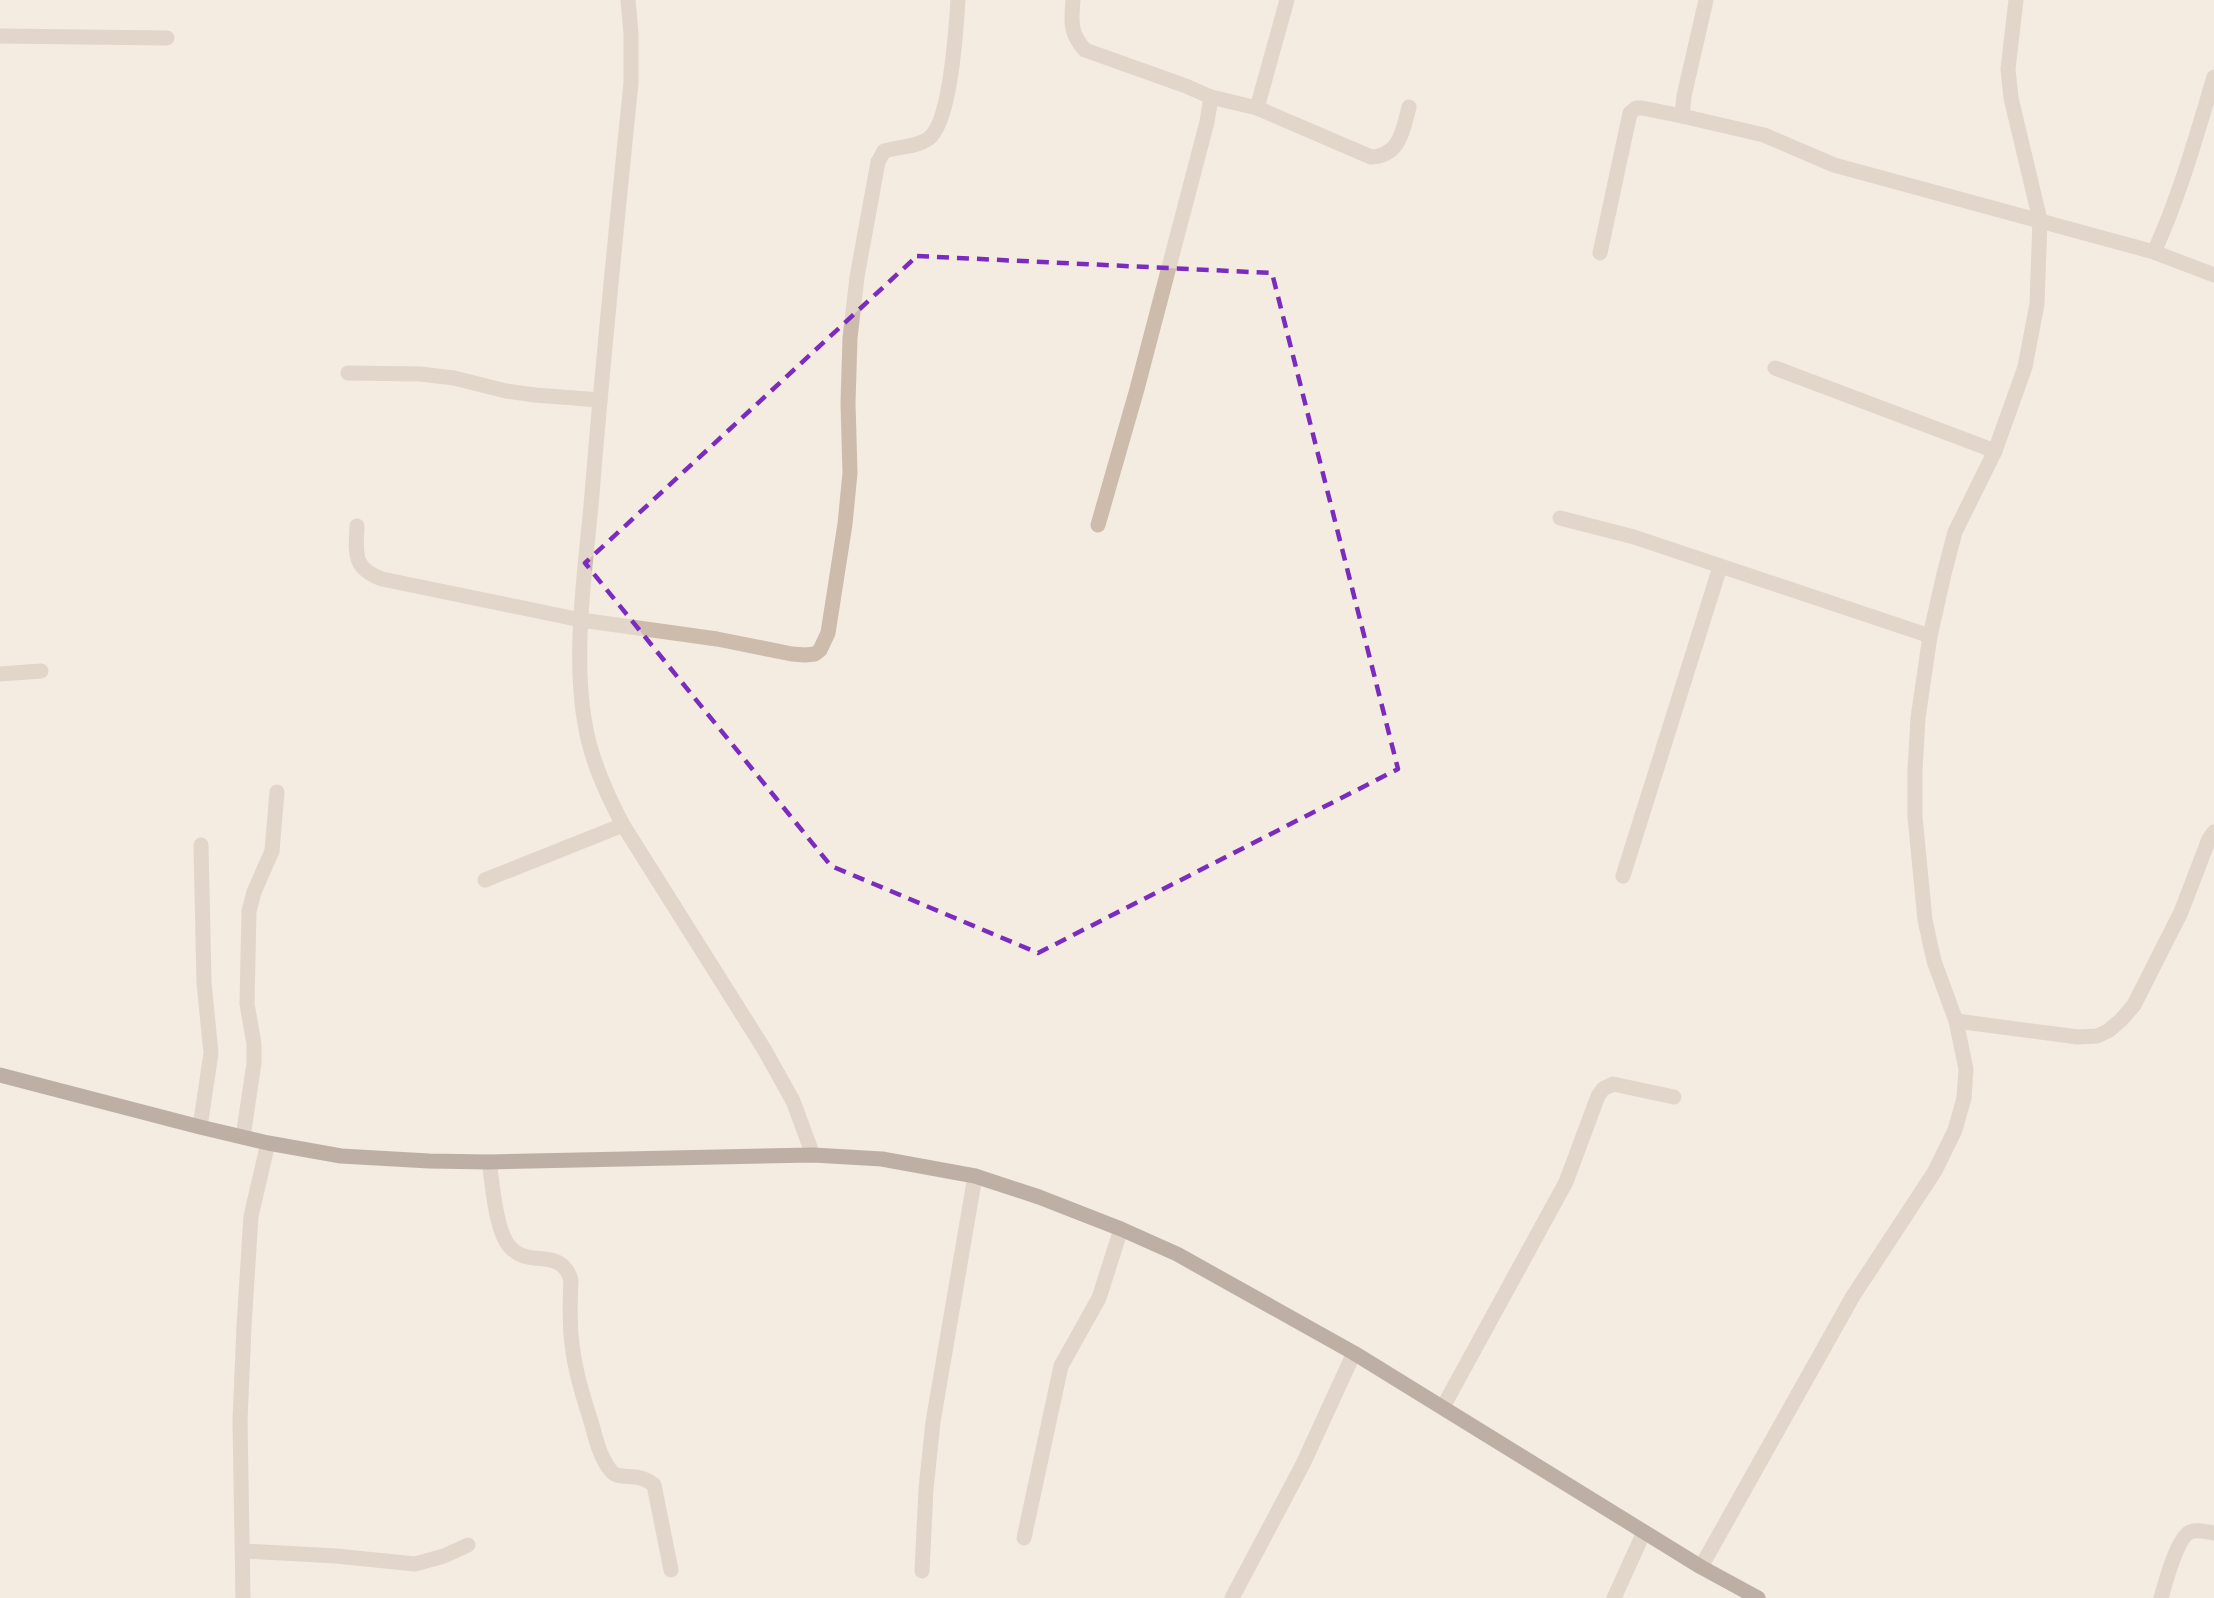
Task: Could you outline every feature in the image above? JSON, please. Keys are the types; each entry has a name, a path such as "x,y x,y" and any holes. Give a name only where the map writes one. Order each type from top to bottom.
{"main road":[{"path":"0,1074 200,1127 268,1143 341,1156 489,1162 813,1155 882,1159 975,1176 1039,1197 1177,1254 1354,1353 1701,1567 1758,1598"}],"street":[{"path":"628,0 631,83 581,620 580,667 585,723 605,790 623,825 787,1090 813,1155"},
{"path":"357,526 357,557 369,574 418,587 581,620 717,639 792,654 815,654 820,650 828,633 845,524 850,473 848,403 850,338 857,277 878,162 884,151 912,147 930,138 937,129 948,91 958,0"},
{"path":"1073,0 1072,32 1085,50 1186,86 1211,98 1257,108 1371,157 1383,157 1390,153 1401,136 1409,107"},
{"path":"1257,108 1287,0"},
{"path":"1682,116 1684,96 1706,0"},
{"path":"1701,1567 1853,1296 1935,1171 1955,1130 1964,1098 1966,1069 1956,1021 1934,961 1925,920 1915,817 1918,718 1930,636 1955,532 1995,451 2027,356 2037,304 2040,220 2011,98 2008,69 2016,0"},
{"path":"0,36 167,38"},
{"path":"2154,252 2185,176 2214,77"},
{"path":"1098,525 1163,289 1207,122 1211,98"},
{"path":"1600,253 1630,113 1636,108 1642,108 1764,135 1834,165 2154,252 2214,275"},
{"path":"1775,368 1995,451"},
{"path":"348,373 420,374 454,378 535,395 600,400"},
{"path":"1560,518 1634,537 1930,636"},
{"path":"1623,876 1720,567"},
{"path":"0,674 41,671"},
{"path":"243,1137 254,1063 253,1033 247,1004 249,911 272,851 277,792"},
{"path":"485,880 623,825"},
{"path":"1956,1021 2078,1037 2097,1036 2108,1031 2134,1005 2181,912 2209,839 2214,832"},
{"path":"200,1127 211,1053 204,983 201,845"},
{"path":"1443,1407 1566,1182 1598,1096 1603,1089 1613,1084 1674,1097"},
{"path":"243,1598 240,1420 251,1216 268,1143"},
{"path":"489,1162 500,1228 510,1247 518,1255 551,1260 562,1264 568,1270 571,1280 572,1345 582,1393 597,1443 605,1462 613,1473 619,1476 643,1477 654,1485 671,1570"},
{"path":"922,1571 926,1489 933,1422 975,1176"},
{"path":"1024,1538 1061,1366 1099,1298 1120,1229"},
{"path":"1232,1598 1303,1464 1354,1353"},
{"path":"2161,1598 2179,1545 2187,1533 2192,1530 2214,1533"},
{"path":"1614,1598 1644,1532"},
{"path":"243,1551 336,1556 415,1564 444,1557 468,1545"}],"highlighted area":[{"path":"917,256 1272,273 1398,769 1038,953 831,866 585,563"}]}
